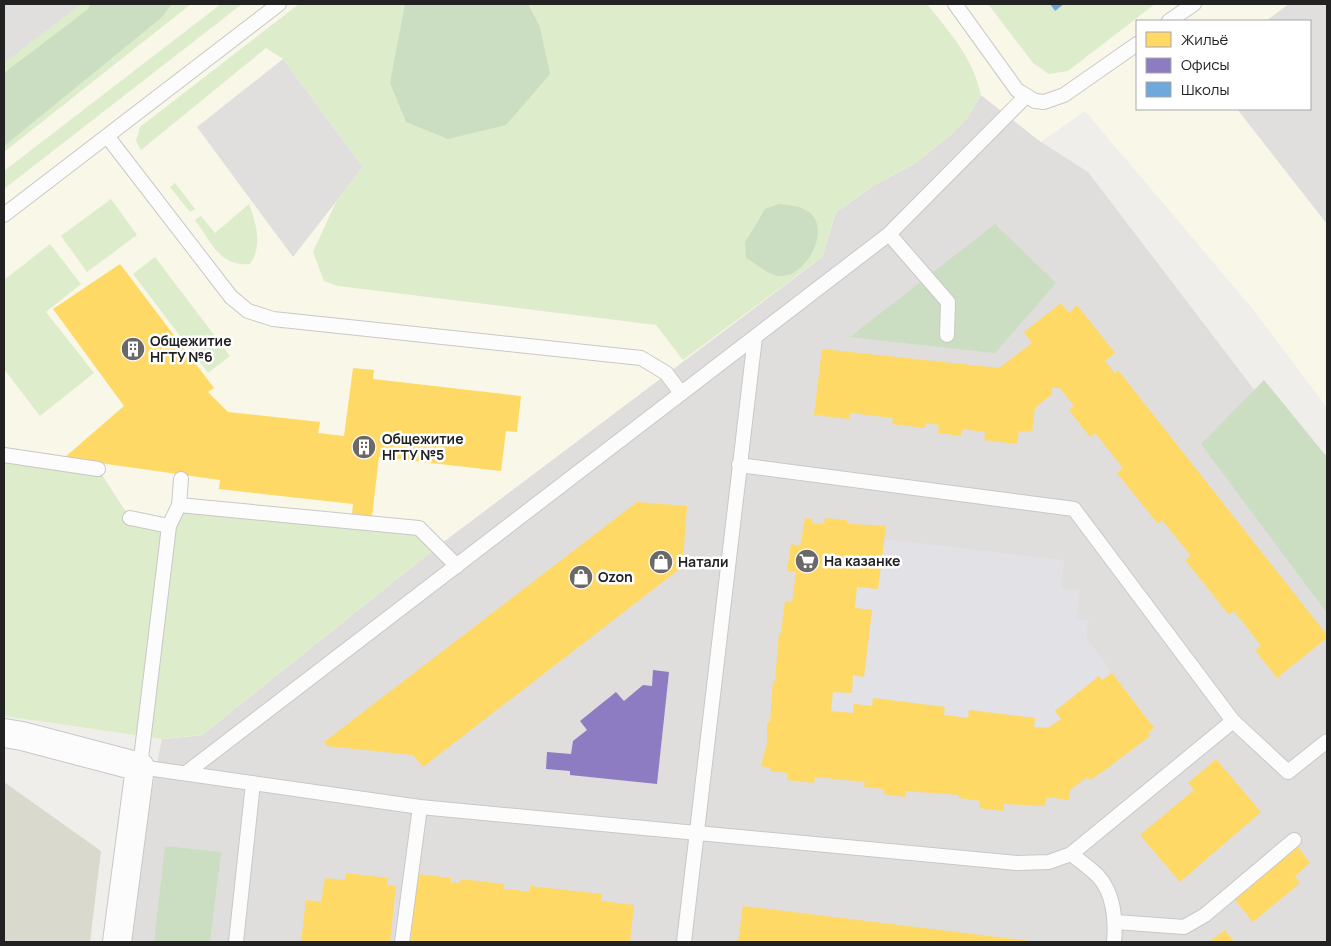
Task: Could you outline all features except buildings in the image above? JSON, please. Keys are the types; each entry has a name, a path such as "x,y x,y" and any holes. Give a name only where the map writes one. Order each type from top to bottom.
{"street":[{"path":"4,734 22,736 140,767 117,942"}],"lane":[{"path":"4,215 279,4"},
{"path":"955,4 1018,90 1025,97 1044,102 1055,100 1136,45"},
{"path":"1170,20 1194,4"},
{"path":"186,773 889,234 1025,97"},
{"path":"107,136 230,297 248,311 273,319 641,358 666,374 681,393"},
{"path":"889,234 948,302 947,335"},
{"path":"684,942 755,337"},
{"path":"4,455 98,469"},
{"path":"739,465 1074,510 1233,721 1288,772 1327,741"},
{"path":"182,479 179,505 169,526 140,767 420,808 696,835 1016,863 1049,862 1071,854 1233,721"},
{"path":"179,505 419,528 457,566"},
{"path":"130,518 169,526"},
{"path":"236,942 253,783"},
{"path":"402,942 420,808"},
{"path":"1116,922 1184,927 1205,915 1294,840"},
{"path":"1071,854 1099,877 1111,899 1116,922 1114,942"}],"shaded area":[{"path":"4,4 1327,4 1327,408 1252,308 1085,111 1041,142 981,95 967,118 947,138 914,164 876,184 836,212 822,257 438,546 202,735 162,739 4,716"},
{"path":"4,4 81,4 4,63"},
{"path":"1289,4 1327,4 1327,224 1238,110 1311,110 1311,20 1267,20"},
{"path":"283,59 363,167 293,257 197,127"},
{"path":"981,95 1041,142 1088,172 1327,485 1327,942 131,942 149,803 162,739 202,735 438,546 822,257 836,212 876,184 914,164 947,138 967,118"},
{"path":"884,539 1064,560 1061,588 1080,590 1077,619 1089,620 1086,637 1112,673 1102,680 1099,677 1055,711 1061,719 1048,728 1034,727 1035,718 969,710 968,718 944,715 945,707 873,698 872,706 854,704 853,713 831,711 833,692 851,693 853,675 864,676 872,610 855,608 857,587 878,589"},
{"path":"4,782 101,851 90,942 4,942"}],"green space":[{"path":"4,4 191,4 4,152"},
{"path":"91,4 172,4 161,18 4,146 4,73 87,10"},
{"path":"221,4 242,4 4,189 4,171"},
{"path":"299,4 927,4 960,46 972,69 981,95 967,118 947,138 914,164 876,184 836,212 822,257 683,360 656,325 338,286 324,281 313,252 336,202 363,167 283,59 266,48 141,150 136,141 140,127"},
{"path":"405,4 528,4 540,27 550,74 506,125 448,139 406,122 390,83"},
{"path":"988,4 1050,4 1055,11 1064,4 1155,4 1068,71 1049,74 1033,63"},
{"path":"175,183 195,209 190,212 170,187"},
{"path":"111,199 137,235 87,272 61,236"},
{"path":"249,204 256,227 256,250 250,264 240,264 231,261 217,251 195,220 201,216 215,233"},
{"path":"779,204 791,205 806,210 815,220 818,229 817,240 807,261 790,275 780,276 767,272 746,258 745,242 765,209"},
{"path":"995,224 1056,283 995,353 850,337"},
{"path":"50,244 81,284 46,312 94,373 40,416 4,369 4,280"},
{"path":"155,257 230,356 208,373 133,274"},
{"path":"1264,380 1327,457 1327,613 1201,444"},
{"path":"4,455 98,469 130,518 169,525 179,505 419,528 438,546 202,735 162,739 4,716"},
{"path":"165,846 221,852 210,942 154,942"}],"place":[{"name":"Общежитие НГТУ №6","path":"133,349"},
{"name":"Общежитие НГТУ №5","path":"364,447"},
{"name":"На казанке","path":"807,561"},
{"name":"Натали","path":"661,562"},
{"name":"Ozon","path":"581,577"}]}
